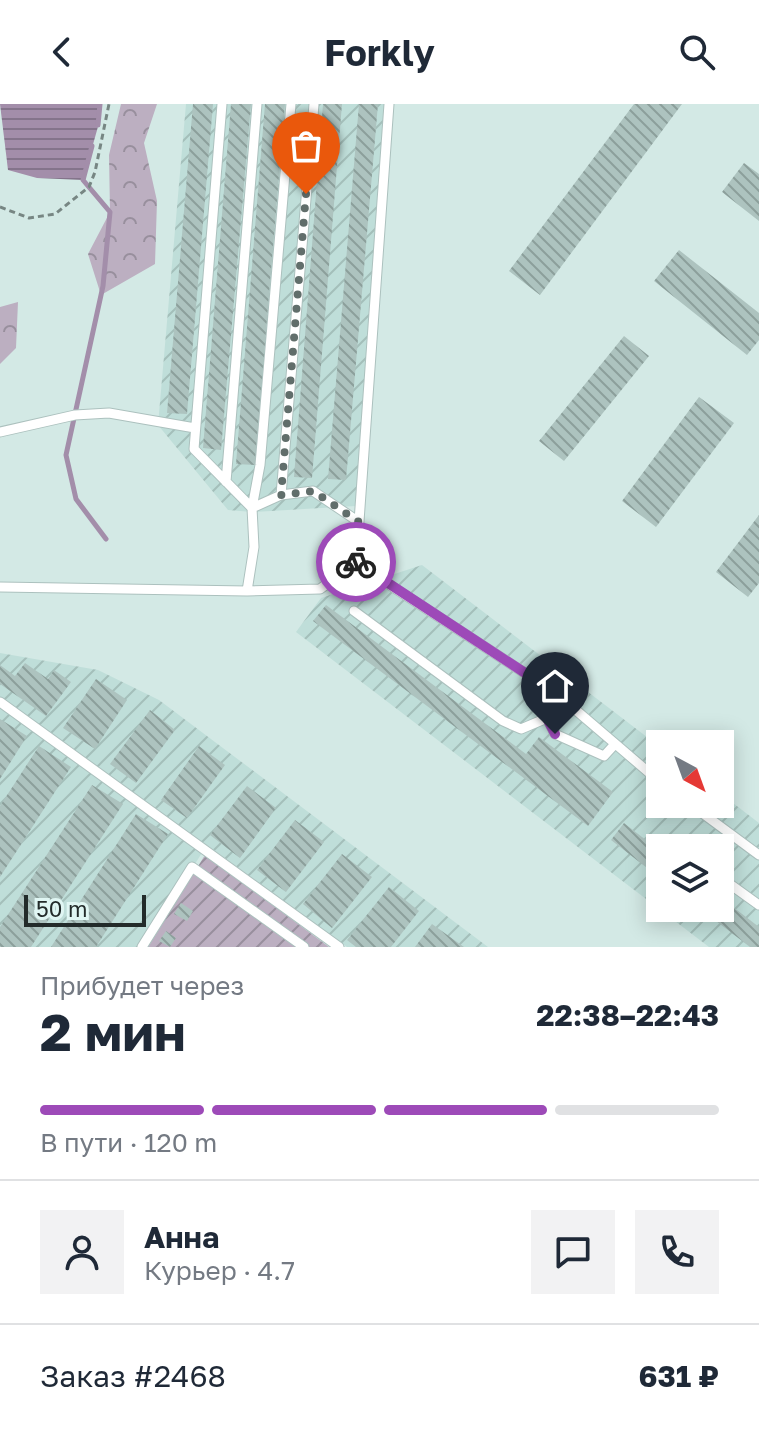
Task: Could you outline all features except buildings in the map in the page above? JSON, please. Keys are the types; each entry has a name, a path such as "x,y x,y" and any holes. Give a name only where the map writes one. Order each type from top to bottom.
{"lane":[{"path":"222,104 194,449 252,508"},
{"path":"226,482 257,104"},
{"path":"247,591 254,547 252,508 260,465 291,104"},
{"path":"281,495 314,104"},
{"path":"0,587 247,591 320,589 356,563 389,104"},
{"path":"0,432 75,415 109,413 195,428"},
{"path":"252,508 281,495 313,491 359,522"},
{"path":"356,563 557,694 646,770"},
{"path":"354,611 503,721 521,729 547,718 557,694"},
{"path":"0,702 339,947"},
{"path":"547,718 555,734 604,756 615,744"},
{"path":"709,818 759,855"},
{"path":"142,947 192,867 304,947"},
{"path":"734,887 759,905"},
{"path":"279,947 286,935"}],"path":[{"path":"0,207 29,218 55,214 89,187 109,104"}],"shaded area":[{"path":"0,104 100,104 99,123 83,180 37,178 8,170"},
{"path":"186,104 388,104 356,506 252,512 228,510 158,425"},
{"path":"422,565 646,736 646,818 734,818 734,804 759,823 759,947 709,947 676,922 734,922 734,834 646,834 646,899 296,632 321,598"},
{"path":"0,653 98,670 159,700 488,947 347,947 207,845 142,947 0,947"}],"green space":[{"path":"121,104 157,104 144,143 157,201 155,264 101,295 88,254 110,212 109,155"},
{"path":"18,302 16,348 0,364 0,307"},
{"path":"205,855 329,947 148,947"}],"waterway":[{"path":"98,125 100,104"},
{"path":"92,146 83,180 110,212 103,286 66,455 76,499 106,539"}],"way so far":[{"path":"306,194 281,495 313,491 359,522 356,562"}],"route":[{"path":"356,562 557,694 547,718 555,734"}]}
